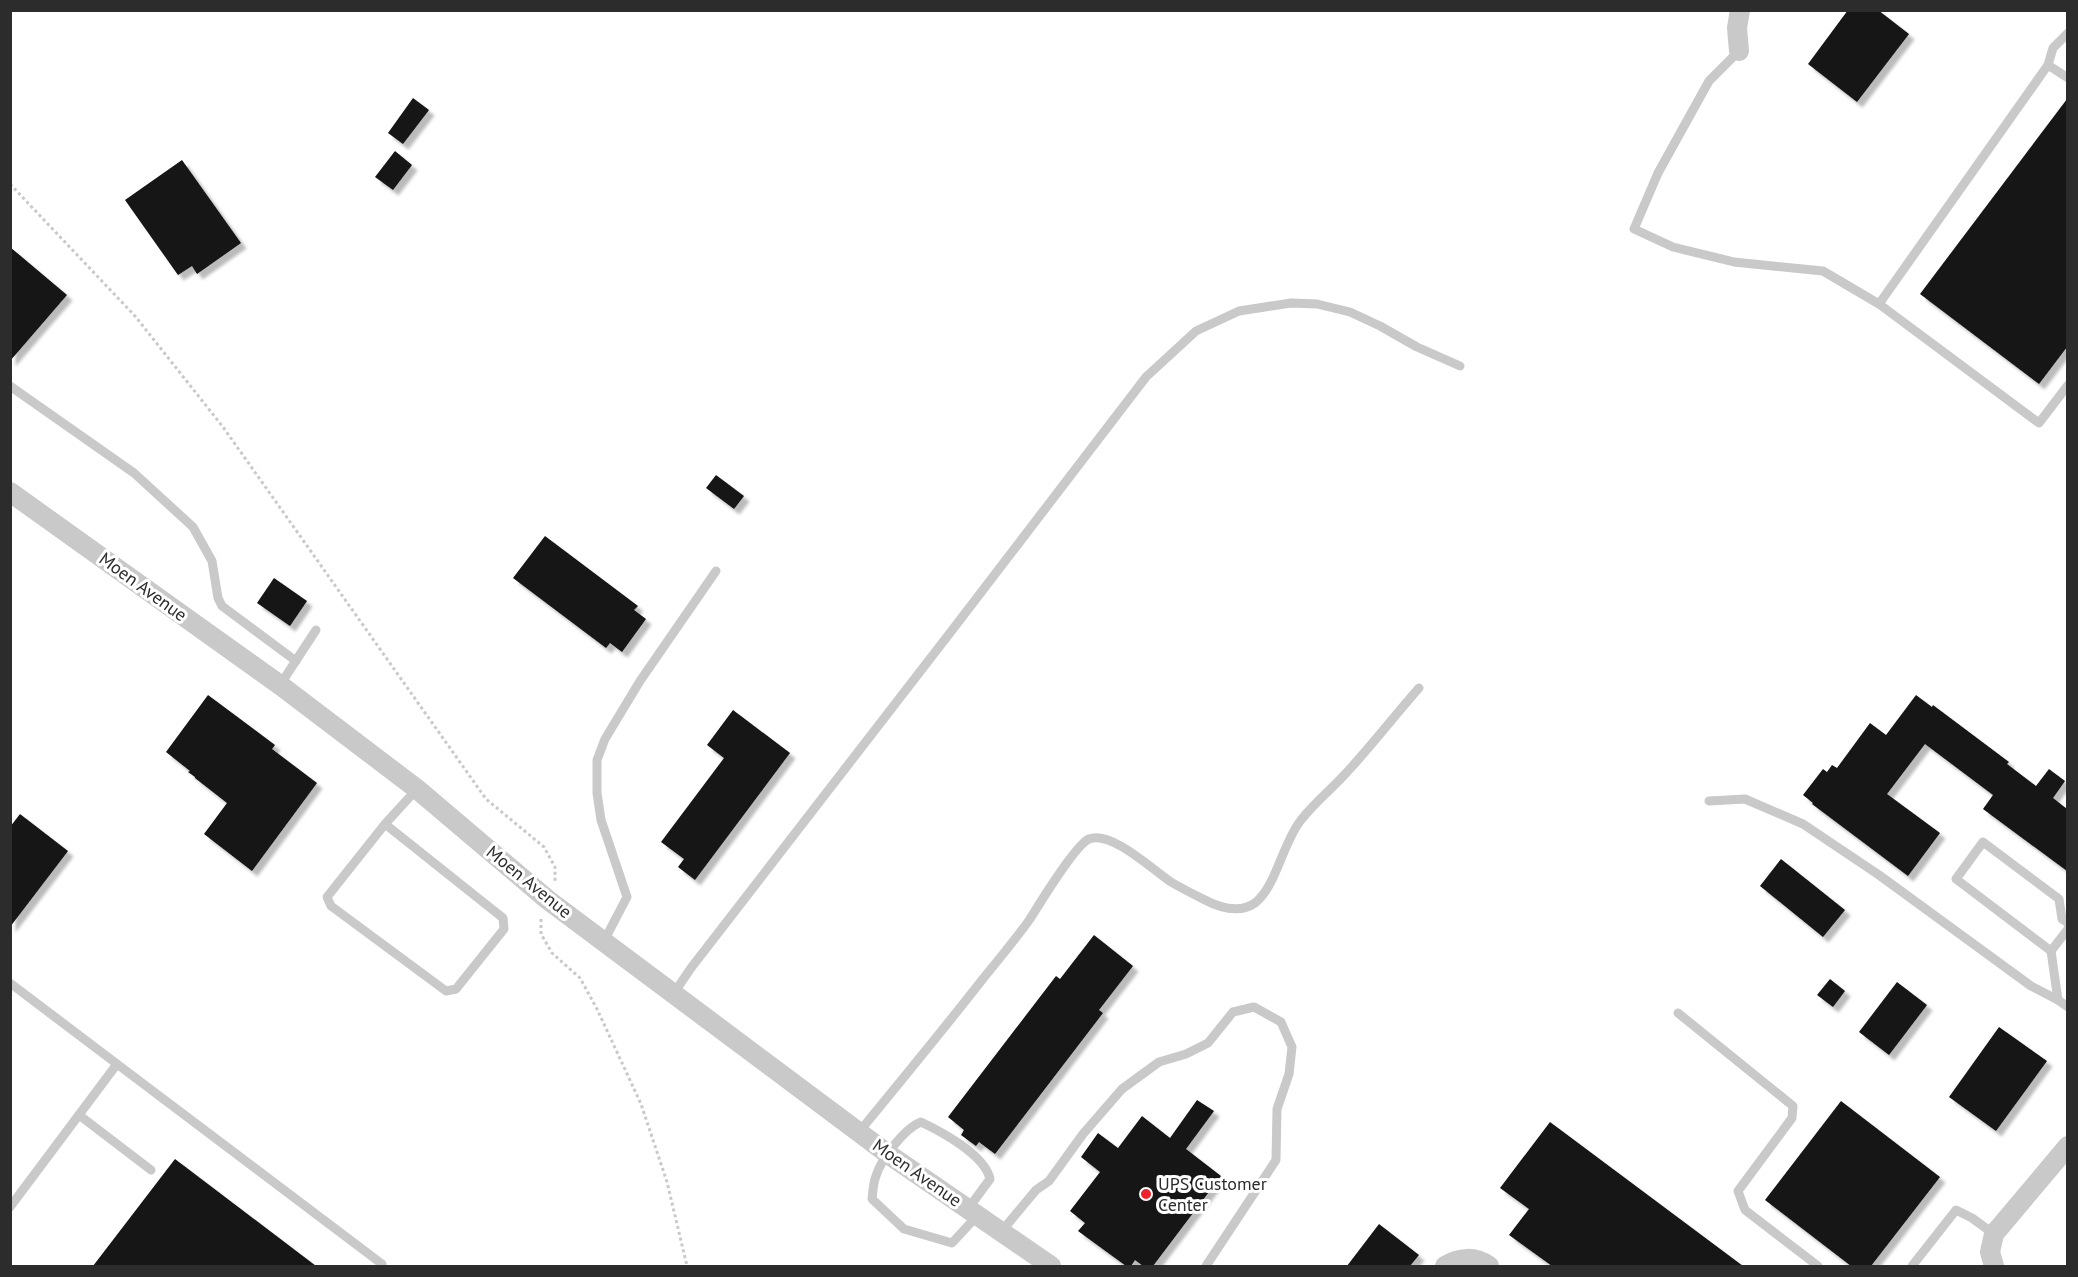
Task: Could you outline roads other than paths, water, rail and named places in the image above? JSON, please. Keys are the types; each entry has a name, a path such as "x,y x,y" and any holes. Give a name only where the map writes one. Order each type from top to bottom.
{"street":[{"path":"1739,51 1737,28 1740,10"},
{"name":"Moen Avenue","path":"10,492 280,686 417,789 549,900 888,1154 1051,1266"},
{"path":"1994,1266 1990,1252 1994,1234 2067,1146"},
{"path":"1445,1266 1466,1258 1489,1266"}],"lane":[{"path":"1879,304 2048,65 2053,48 2067,33"},
{"path":"1739,51 1709,81 1658,172 1634,229 1673,247 1734,262 1823,271 1879,304 2039,423 2067,385"},
{"path":"2048,65 2067,78"},
{"path":"674,993 1146,376 1196,331 1239,311 1291,303 1317,304 1350,312 1417,347 1460,366"},
{"path":"10,386 134,473 173,507 193,527 212,561 218,598 222,606 296,661"},
{"path":"603,941 627,897 601,820 597,793 597,760 605,739 640,681 716,571"},
{"path":"280,686 316,630"},
{"path":"860,1132 1013,941 1086,841 1093,838 1105,839 1120,846 1173,883 1213,904 1242,909 1253,904 1261,897 1269,883 1291,834 1300,820 1347,773 1419,688"},
{"path":"385,824 503,918 504,929 456,989 446,991 331,906 327,897 385,824 417,789"},
{"path":"1709,801 1745,799 1803,824 1879,875 2031,986 2067,1007"},
{"path":"2051,951 1956,879 1983,842 2060,899 2062,919 2067,923"},
{"path":"2058,1000 2051,951 2067,929"},
{"path":"10,983 382,1264"},
{"path":"1001,1232 1036,1190 1049,1181 1083,1134 1122,1089 1159,1062 1186,1054 1208,1043 1233,1012 1254,1007 1281,1022 1292,1047 1289,1074 1277,1109 1276,1160 1206,1266"},
{"path":"1678,1013 1793,1106 1792,1118 1738,1191 1745,1210 1818,1266"},
{"path":"10,1207 117,1064"},
{"path":"80,1115 151,1170"},
{"path":"921,1122 939,1131 977,1158 990,1179 973,1213 952,1243 904,1228 872,1199 875,1176 888,1154 914,1125 921,1122"},
{"path":"1912,1266 1956,1210 1994,1234"}],"place":[{"name":"UPS Customer Center","path":"1146,1194"}]}
